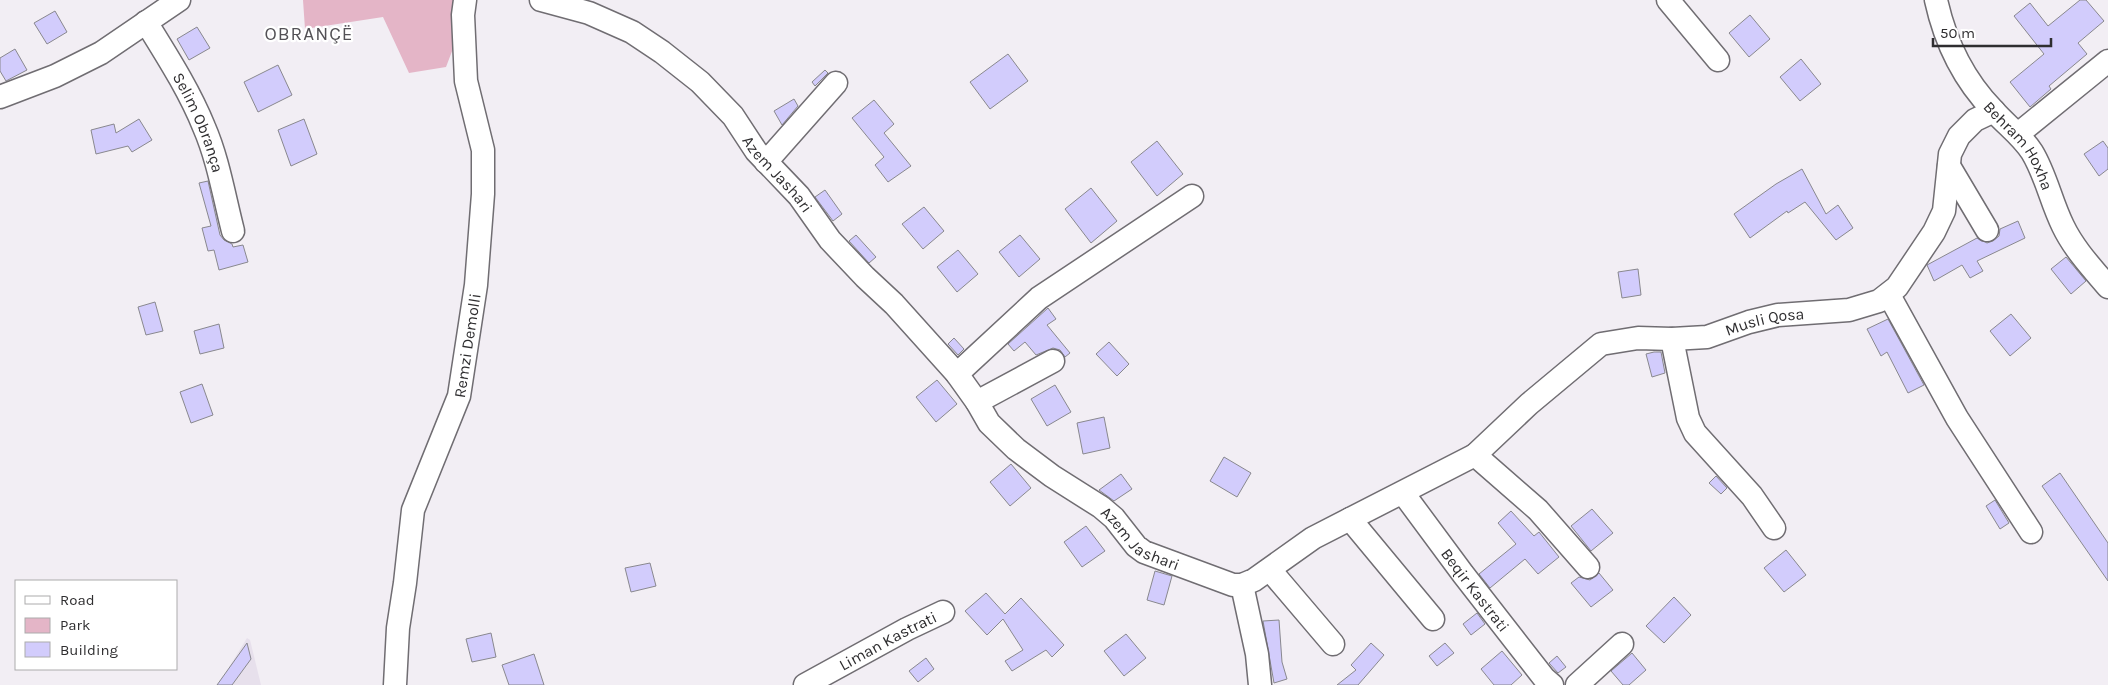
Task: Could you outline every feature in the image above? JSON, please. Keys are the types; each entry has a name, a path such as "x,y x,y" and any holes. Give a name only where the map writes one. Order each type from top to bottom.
{"street":[{"path":"0,97 55,76 101,53 179,0"},
{"name":"Remzi Demolli","path":"395,685 398,628 413,510 459,396 476,285 483,194 483,150 466,81 463,15 465,0"},
{"path":"548,2 592,0"},
{"path":"1668,0 1718,60"},
{"name":"Behram Hoxha","path":"1936,0 1950,47 1968,78 1994,111 2018,134 2032,153 2063,226 2082,258 2108,287"},
{"name":"Azem Jashari","path":"548,2 611,22 642,38 700,82 717,98 733,116 756,151 799,196 830,240 894,304 957,374 989,423 1016,449 1052,476 1101,507 1114,518 1136,546 1144,552 1223,582 1242,585"},
{"name":"Selim Obrança","path":"146,22 174,68 204,125 234,231"},
{"path":"2018,134 2108,60"},
{"path":"766,162 836,83"},
{"name":"Musli Qosa","path":"1468,459 1528,404 1602,344 1638,338 1672,340 1707,337 1749,322 1778,315 1849,310 1866,306 1889,295 1897,287 1934,232 1944,210 1950,154 1959,136 1975,120 1994,111"},
{"path":"1949,166 1988,230"},
{"path":"957,374 1039,298 1192,196"},
{"path":"1889,295 1957,418 2031,532"},
{"path":"1672,340 1688,418 1695,433 1752,496 1774,528"},
{"path":"977,402 1053,361"},
{"path":"1260,685 1257,654 1242,585 1270,570 1313,538 1468,459 1538,510 1588,567"},
{"name":"Beqir Kastrati","path":"1404,493 1463,574 1544,678 1552,685"},
{"path":"1350,519 1433,619"},
{"path":"1270,570 1333,644"},
{"name":"Liman Kastrati","path":"805,685 907,629 943,612"},
{"path":"1577,685 1622,644"}],"shaded area":[{"path":"247,638 250,640 261,685 218,685"}],"green space":[{"path":"303,0 454,0 454,46 446,67 409,73 383,17 305,29"}],"building":[{"path":"2080,0 2086,0 2104,21 2078,43 2087,54 2049,86 2051,89 2030,107 2010,82 2044,54 2014,16 2030,3 2048,26"},
{"path":"55,11 67,32 47,44 34,23"},
{"path":"1750,15 1770,39 1749,57 1729,33"},
{"path":"197,27 210,48 189,60 177,39"},
{"path":"15,49 27,70 6,81 0,71 0,58"},
{"path":"1008,54 1028,81 990,109 970,82"},
{"path":"1801,59 1821,84 1800,101 1780,77"},
{"path":"278,65 292,95 258,112 244,82"},
{"path":"825,70 828,73 815,86 812,82"},
{"path":"794,99 798,106 782,125 774,111"},
{"path":"874,100 894,124 884,133 911,166 888,182 875,165 884,157 852,118"},
{"path":"139,119 152,140 132,152 128,146 96,154 91,130 114,124 116,133"},
{"path":"304,119 317,154 291,166 278,130"},
{"path":"1157,141 1183,174 1157,196 1131,162"},
{"path":"2103,141 2108,148 2108,169 2099,176 2084,154"},
{"path":"1802,169 1826,214 1838,205 1853,228 1836,240 1805,202 1788,213 1787,211 1750,238 1734,214 1776,184"},
{"path":"208,181 220,235 224,240 232,244 233,247 243,245 248,262 219,270 214,250 208,251 202,228 211,226 199,183"},
{"path":"1091,188 1117,221 1091,243 1065,209"},
{"path":"825,190 842,214 833,221 815,197"},
{"path":"924,207 944,231 923,249 902,224"},
{"path":"2018,221 2025,238 1977,261 1983,271 1970,278 1962,265 1934,281 1927,265 1977,238 1987,243 1993,241 1999,236 2000,229"},
{"path":"856,235 876,257 869,263 849,241"},
{"path":"1020,235 1040,259 1019,277 999,252"},
{"path":"958,250 978,274 957,292 937,267"},
{"path":"2066,257 2086,281 2071,294 2051,269"},
{"path":"1638,269 1641,295 1622,298 1618,272"},
{"path":"155,302 163,331 146,335 138,307"},
{"path":"1048,308 1056,319 1047,325 1070,353 1065,357 1060,350 1053,348 1036,355 1025,342 1014,351 1008,344"},
{"path":"2011,314 2031,338 2010,356 1990,331"},
{"path":"1888,319 1924,385 1908,393 1887,352 1881,356 1867,329"},
{"path":"219,324 224,348 200,354 194,331"},
{"path":"954,338 964,349 958,355 948,344"},
{"path":"1109,342 1129,364 1117,376 1096,354"},
{"path":"1661,352 1665,373 1652,377 1646,354"},
{"path":"937,380 957,404 936,422 916,397"},
{"path":"202,384 213,415 191,423 180,392"},
{"path":"1055,385 1071,412 1047,426 1031,399"},
{"path":"1104,417 1110,448 1083,454 1077,423"},
{"path":"1224,457 1251,473 1237,497 1210,481"},
{"path":"1011,464 1031,488 1010,506 990,482"},
{"path":"2060,473 2108,543 2108,581 2042,486"},
{"path":"1121,474 1132,489 1114,501 1099,490"},
{"path":"1716,476 1727,488 1721,494 1709,483"},
{"path":"1995,500 2009,523 2000,529 1986,506"},
{"path":"1592,509 1613,533 1591,551 1571,526"},
{"path":"1511,511 1534,536 1539,532 1559,557 1538,574 1525,559 1490,588 1479,574 1516,544 1498,523"},
{"path":"1086,526 1105,551 1082,567 1064,542"},
{"path":"1786,550 1806,575 1784,592 1764,568"},
{"path":"650,563 656,586 631,592 625,568"},
{"path":"1155,571 1172,576 1164,605 1147,600"},
{"path":"1599,573 1613,590 1591,607 1571,583 1579,577 1590,580"},
{"path":"986,593 1005,614 1021,598 1064,645 1052,657 1046,650 1012,671 1005,661 1023,650 1003,619 987,635 965,611"},
{"path":"1674,597 1691,615 1664,643 1646,626"},
{"path":"1477,613 1485,624 1471,635 1463,624"},
{"path":"1279,620 1282,662 1287,679 1274,683 1263,621"},
{"path":"491,633 496,657 472,662 466,639"},
{"path":"1126,634 1146,658 1124,676 1104,651"},
{"path":"247,643 251,659 232,685 217,685"},
{"path":"1371,643 1384,655 1358,685 1337,685 1356,670 1351,665"},
{"path":"1445,643 1454,653 1437,666 1429,656"},
{"path":"1502,651 1522,675 1511,685 1494,685 1481,669"},
{"path":"1632,653 1646,670 1629,685 1623,685 1611,671"},
{"path":"534,654 544,685 509,685 502,665"},
{"path":"1557,656 1566,667 1558,673 1549,663"},
{"path":"926,658 934,669 918,682 909,671"}],"district":[{"name":"OBRANÇË","path":"309,34"}]}
